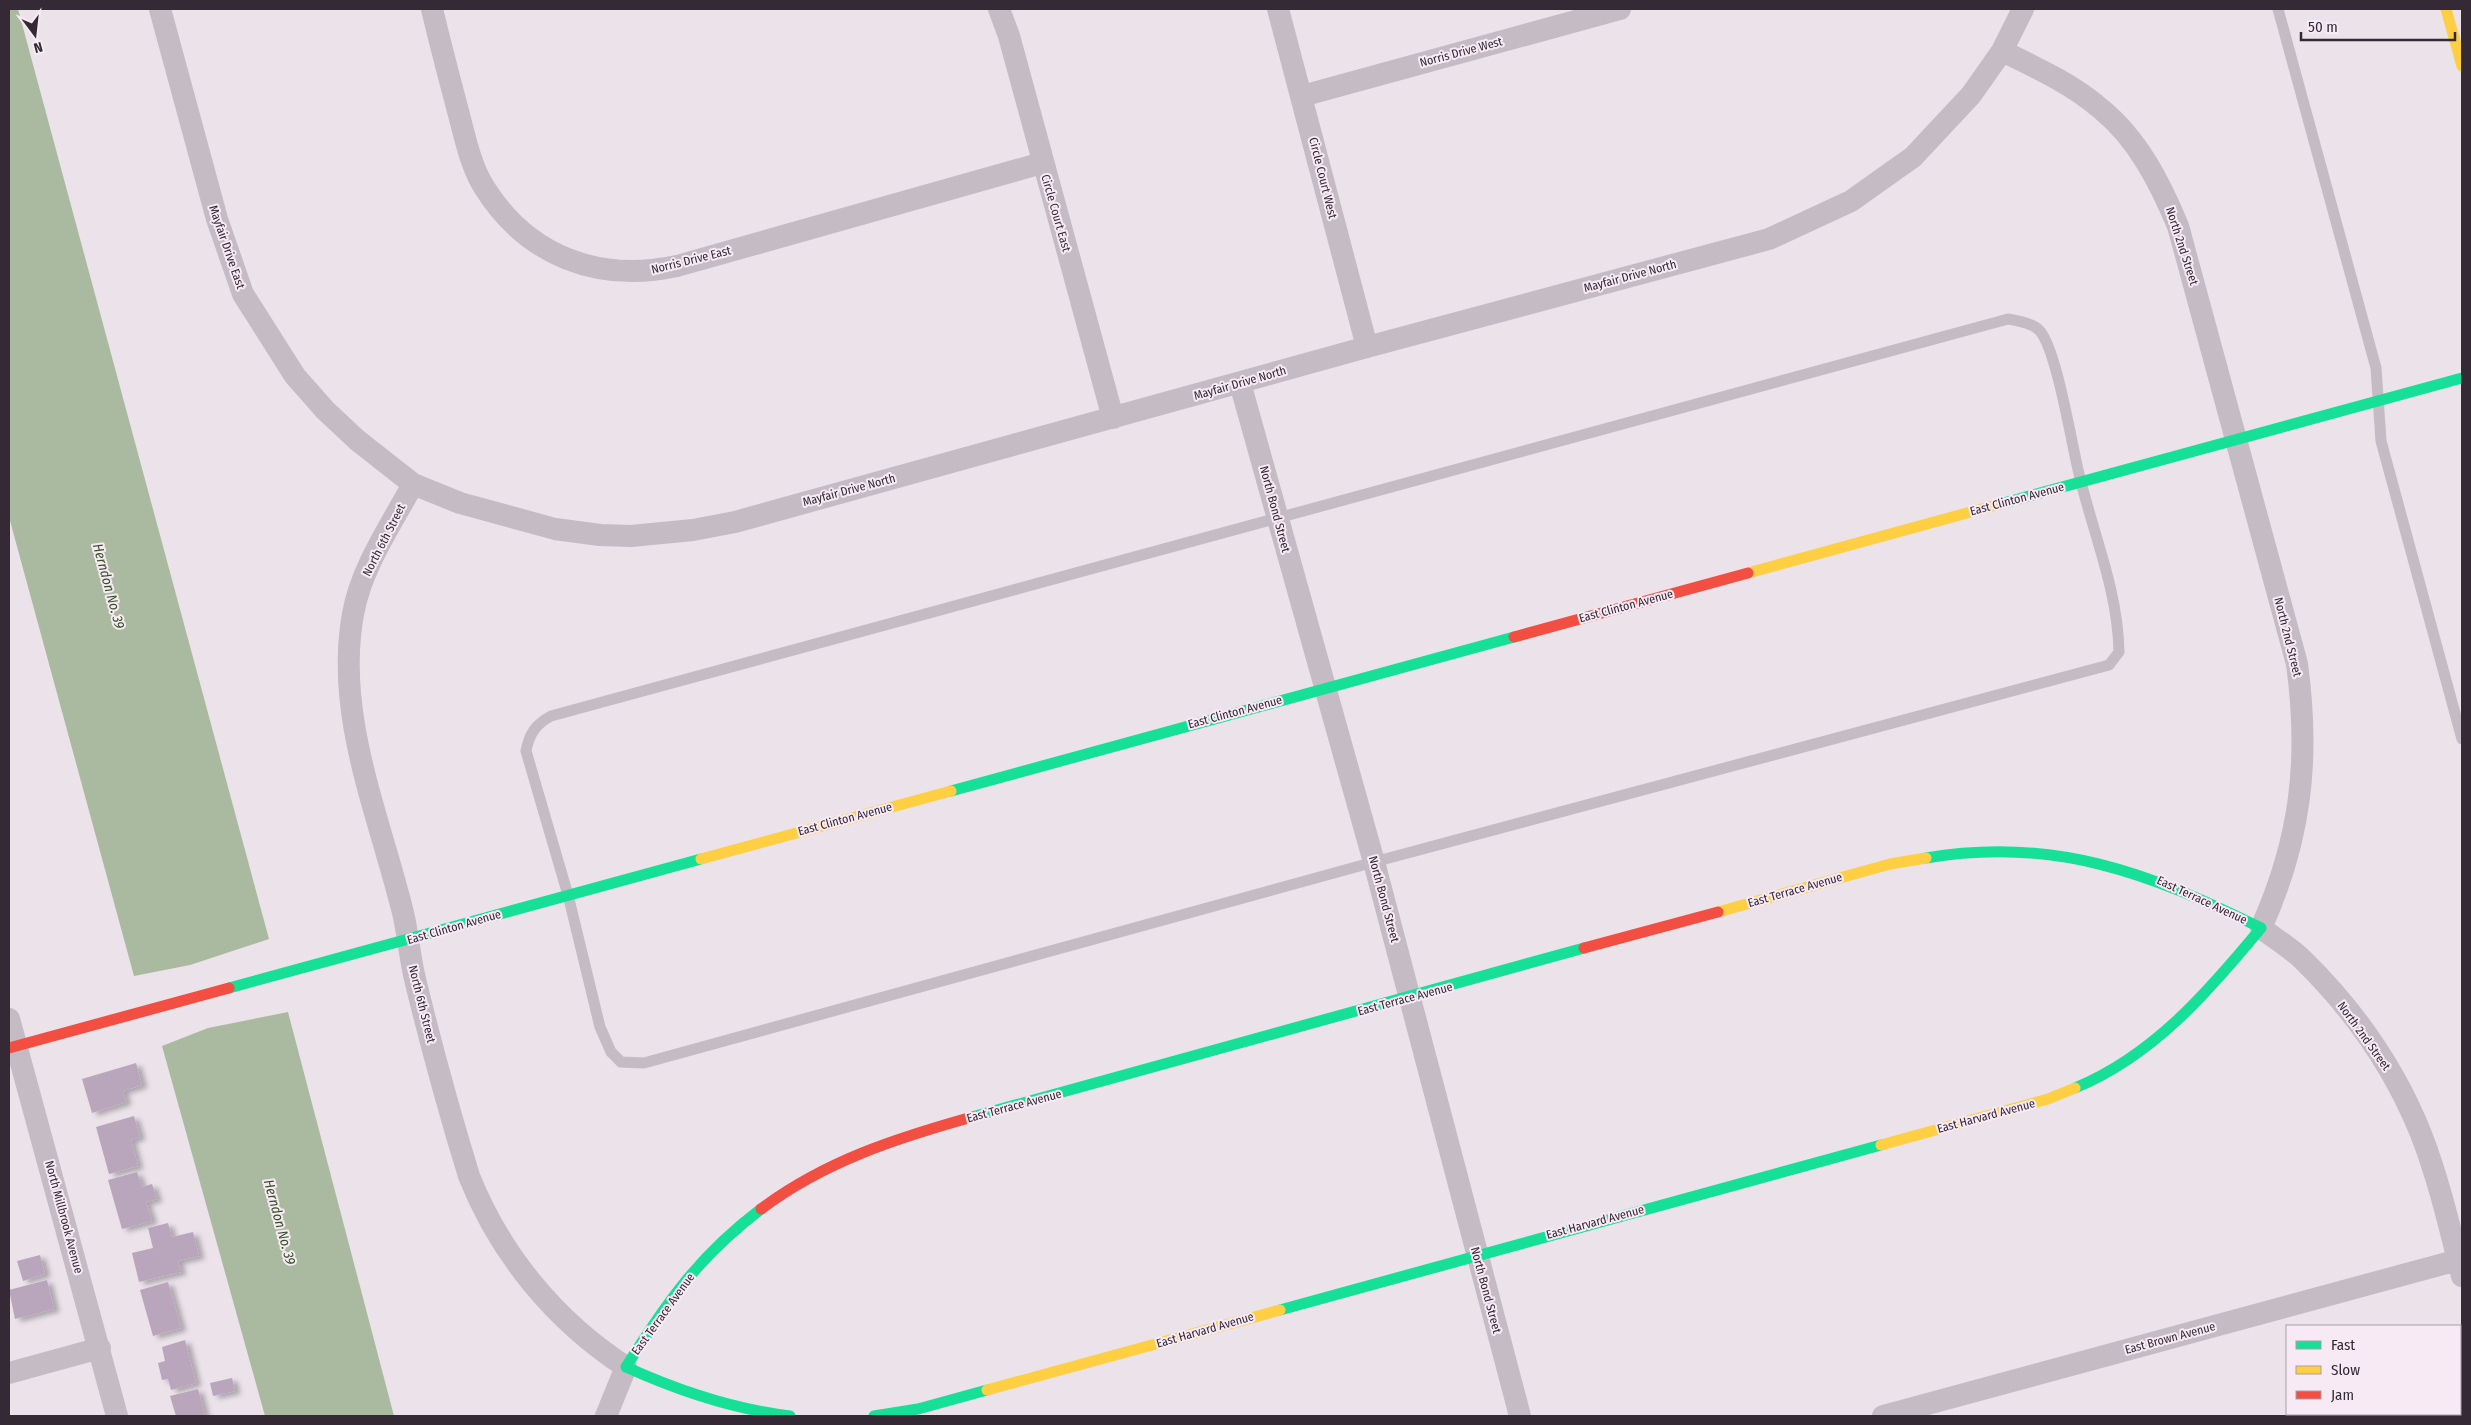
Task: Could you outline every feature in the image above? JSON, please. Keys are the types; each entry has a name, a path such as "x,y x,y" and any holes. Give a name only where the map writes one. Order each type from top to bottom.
{"street":[{"name":"Mayfair Drive East","path":"160,9 217,219 243,294 295,376 325,410 357,440 413,484"},
{"name":"Norris Drive East","path":"432,9 470,156 484,187 519,228 543,246 570,261 601,270 639,272 677,266 1042,163"},
{"name":"Circle Court East","path":"998,9 1009,36 1042,163 1113,418"},
{"name":"Circle Court West","path":"1278,9 1367,347"},
{"name":"Norris Drive West","path":"1302,96 1620,9"},
{"name":"Mayfair Drive North","path":"413,484 460,503 555,529 600,535 640,535 693,530 735,522 1367,347 1769,240 1851,201 1913,157 1971,95 2002,51 2023,9"},
{"path":"2446,9 2462,66"},
{"name":"North 2nd Street","path":"2002,51 2055,77 2102,109 2125,132 2146,162 2164,192 2178,226 2297,664 2303,709 2302,778 2296,819 2278,889 2261,928 2302,958 2333,993 2370,1040 2400,1087 2427,1151 2460,1268"},
{"name":"East Clinton Avenue","path":"13,1047 2462,378"},
{"name":"North Bond Street","path":"1240,383 1374,862 1520,1416"},
{"name":"North 6th Street","path":"413,484 364,578 353,612 348,648 348,679 356,738 402,907 414,977 460,1148 480,1203 520,1267 547,1300 574,1329 600,1350 626,1367"},
{"name":"East Terrace Avenue","path":"626,1367 660,1315 696,1268 752,1217 785,1192 825,1168 865,1150 914,1133 1890,864 1936,854 1976,850 2056,853 2145,874 2213,903 2261,928"},
{"name":"East Harvard Avenue","path":"874,1416 918,1409 1477,1254 2048,1099 2101,1076 2165,1033 2199,1002 2261,928"},
{"name":"North Millbrook Avenue","path":"9,1019 13,1047 100,1348 117,1416"},
{"name":"East Brown Avenue","path":"1883,1416 2460,1268"},
{"path":"9,1373 100,1348"},
{"path":"606,1416 626,1367 678,1391 723,1406 790,1416"}],"lane":[{"path":"2278,9 2376,368 2381,441 2462,740"},
{"path":"2008,319 2030,325 2039,331 2053,364 2080,481 2114,598 2119,652 2109,665 1374,862 673,1055 634,1064 621,1062 611,1052 600,1026 568,895 526,751 528,739 539,723 561,714 1278,520 2008,319"}],"water":[{"name":"Herndon No. 39","path":"9,9 18,9 269,939 190,965 134,976 9,517"},
{"name":"Herndon No. 39","path":"288,1012 394,1416 265,1416 162,1046 208,1028"}],"building":[{"path":"136,1063 142,1085 123,1091 126,1102 92,1113 82,1079"},
{"path":"134,1116 140,1137 131,1140 138,1166 109,1174 96,1127"},
{"path":"137,1172 142,1187 152,1184 157,1199 146,1202 152,1221 122,1229 108,1180"},
{"path":"168,1223 172,1237 193,1232 199,1256 178,1261 181,1272 139,1282 132,1253 153,1248 148,1228"},
{"path":"40,1255 45,1274 23,1281 17,1261"},
{"path":"47,1280 54,1309 15,1319 9,1290"},
{"path":"168,1282 181,1328 153,1336 140,1290"},
{"path":"185,1340 196,1383 171,1390 168,1379 162,1380 158,1363 165,1361 162,1347"},
{"path":"232,1378 235,1391 213,1396 210,1383"},
{"path":"198,1389 205,1416 176,1416 170,1396"}],"traffic: fast":[{"path":"2000,504 2462,378"},
{"path":"951,791 1514,637"},
{"path":"1926,858 1972,852 2016,852 2058,856 2099,864 2180,891 2261,928 2221,976 2154,1040 2103,1075 2075,1088"},
{"path":"229,988 701,859"},
{"path":"972,1117 1584,948"},
{"path":"1280,1310 1881,1145"},
{"path":"761,1209 720,1244 686,1281 656,1321 626,1367 706,1398 747,1409 790,1416"},
{"path":"874,1416 918,1409 987,1390"}],"traffic: slow":[{"path":"2446,9 2462,66"},
{"path":"1748,573 2000,504"},
{"path":"701,859 951,791"},
{"path":"1718,912 1890,864 1926,858"},
{"path":"1881,1145 2048,1099 2075,1088"},
{"path":"987,1390 1280,1310"}],"traffic: jam":[{"path":"1514,637 1748,573"},
{"path":"1584,948 1718,912"},
{"path":"9,1048 229,988"},
{"path":"761,1209 785,1192 836,1164 916,1133 972,1117"}]}
